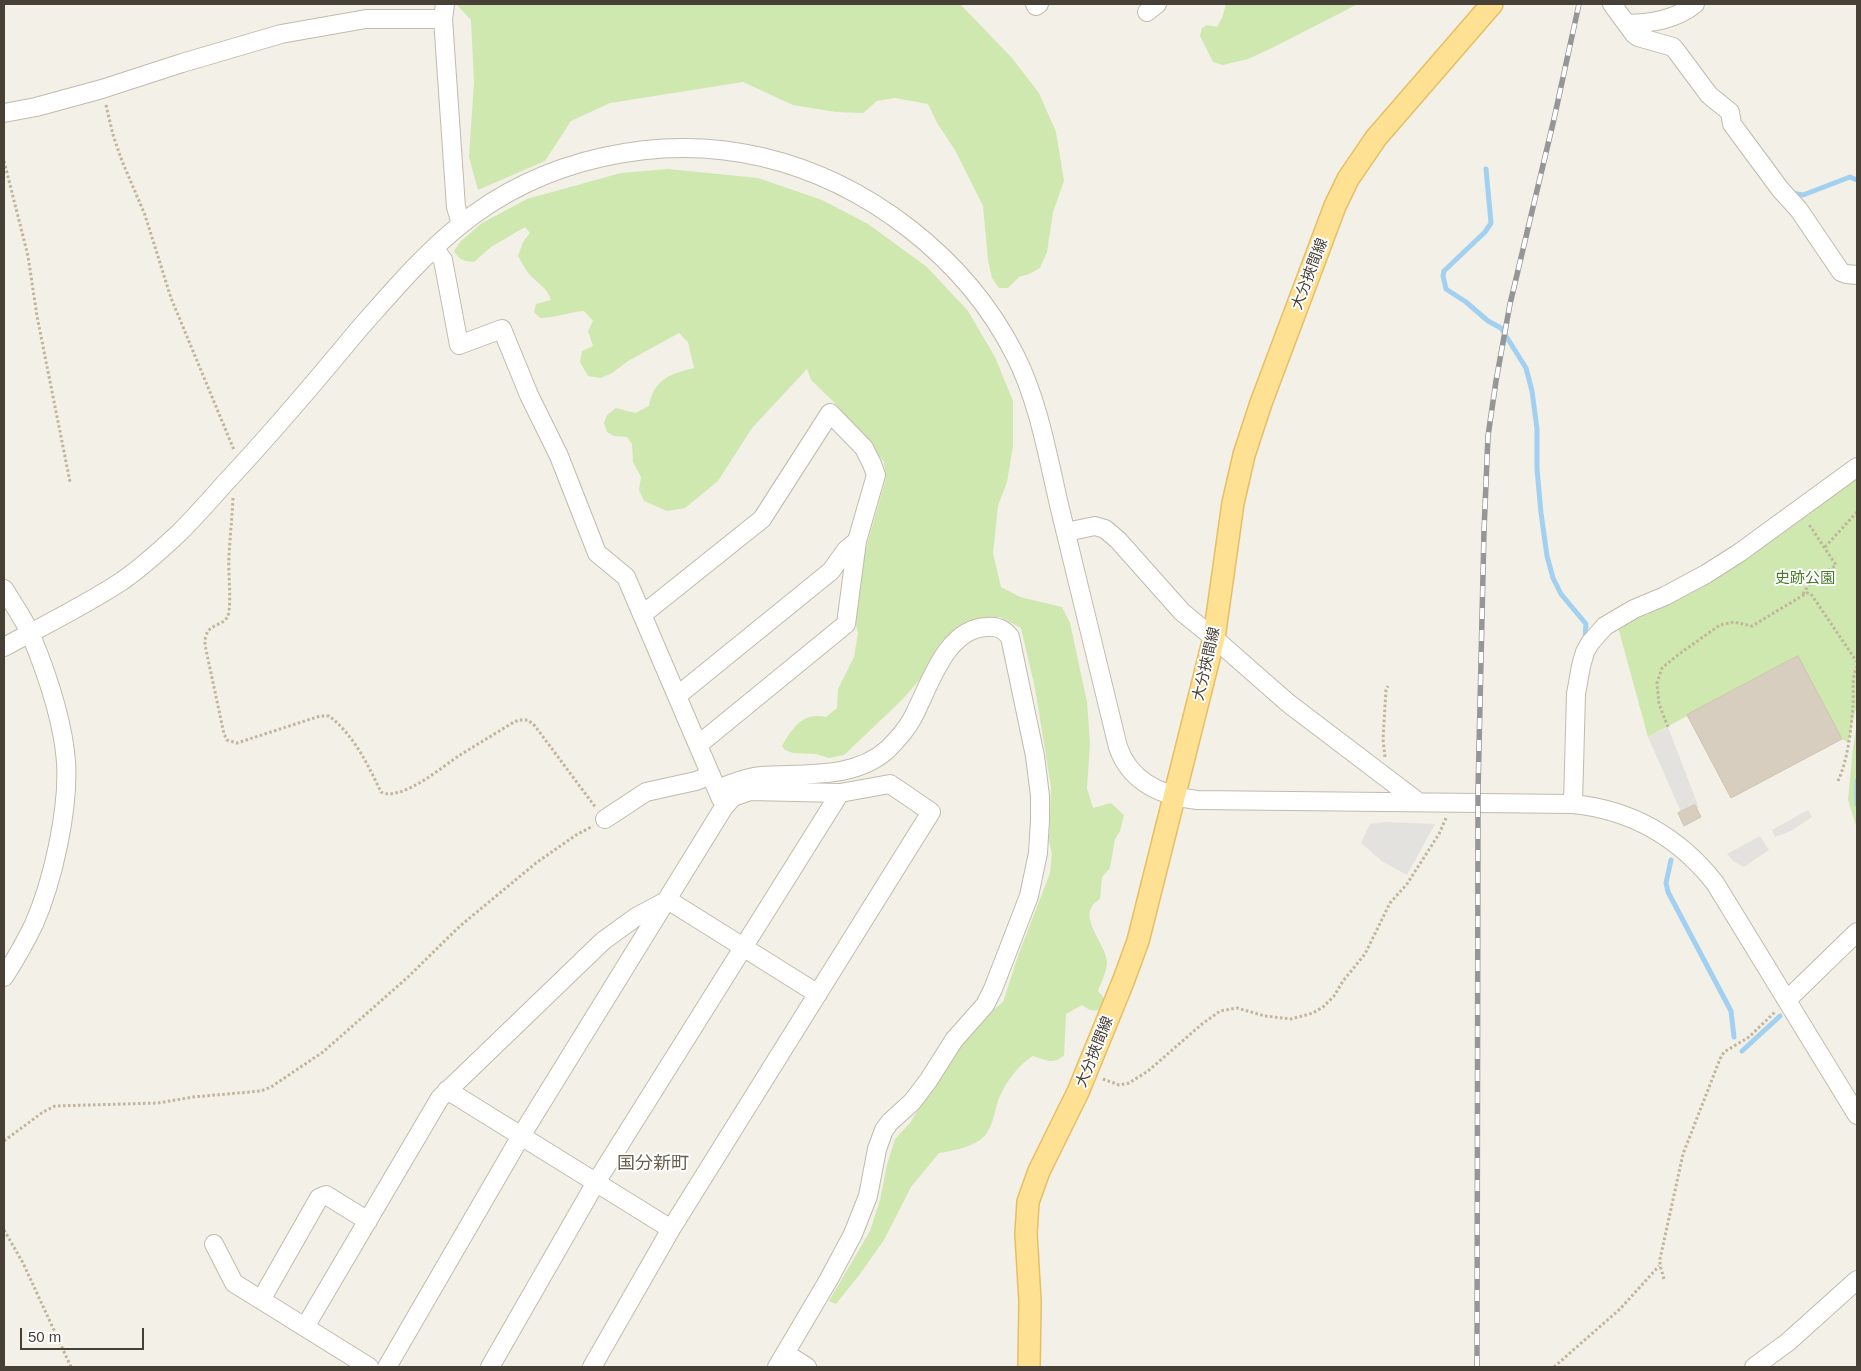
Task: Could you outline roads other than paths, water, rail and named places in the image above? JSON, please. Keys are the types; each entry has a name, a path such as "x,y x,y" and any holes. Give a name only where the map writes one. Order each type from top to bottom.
{"main road":[{"name":"大分挾間線","path":"1029,1367 1030,1301 1026,1234 1028,1202 1036,1178 1087,1071 1134,956 1214,638 1233,503 1244,455 1261,403 1335,206 1348,179 1376,138 1492,4"}],"street":[{"path":"1035,4 1036,6 1039,4"},
{"path":"1612,4 1638,37 1673,47 1731,119 1780,190 1799,210 1841,272 1857,274"},
{"path":"1627,24 1667,20 1686,11 1695,4"},
{"path":"4,113 36,107 102,89 282,34 366,19 444,11 456,207 461,224"},
{"path":"4,647 124,579 184,528 234,474 397,286 434,248 461,224 504,195 554,171 607,156 647,150 712,150 759,156 810,172 844,188 886,212 939,255 967,285 995,322 1015,355 1030,390 1121,756 1132,772 1140,779 1157,790 1174,796 1206,800 1573,804 1605,809 1651,827 1685,850 1704,870 1726,899 1857,1115"},
{"path":"434,248 443,260 459,346 502,329 529,395 559,456 597,554 626,578 724,807"},
{"path":"642,615 762,519 830,413 864,448 876,475 857,541 846,624 698,744"},
{"path":"1573,804 1578,680 1586,652 1597,634 1614,620 1666,596 1706,574 1799,510 1857,467"},
{"path":"1066,532 1103,526 1118,540 1182,612 1288,703 1418,802"},
{"path":"677,696 830,571 846,550 857,541"},
{"path":"4,589 30,633 59,720 66,760 65,789 58,842 42,904 27,937 4,977"},
{"path":"605,820 646,792 696,781 714,782 759,776 801,775 845,770 869,762 887,749 912,720 941,660 957,639 970,629 983,627 1000,628 1010,637 1034,756 1040,796 1038,853 1029,896 985,1005 954,1040 912,1102 884,1130 877,1149 868,1196 860,1218 829,1279 781,1360 807,1367"},
{"path":"387,1367 520,1136 724,807 733,797 750,791 840,793 890,784 931,812 671,1229 592,1367"},
{"path":"490,1367 595,1184 840,793"},
{"path":"668,900 818,994"},
{"path":"305,1327 440,1098 603,941 636,917 668,900"},
{"path":"1787,1000 1857,932"},
{"path":"447,1090 595,1184 671,1229"},
{"path":"261,1300 319,1198 326,1196 368,1221"},
{"path":"214,1244 234,1283 369,1367"},
{"path":"1754,1367 1788,1342 1857,1280"}],"waterway":[{"path":"1486,169 1491,223 1485,232 1444,271 1443,276 1446,289 1466,302 1488,321 1501,328 1526,368 1532,391 1537,429 1537,469 1547,556 1553,578 1561,594 1586,624 1585,639"},
{"path":"1791,193 1803,195 1850,177 1857,180"},
{"path":"1857,781 1857,804"},
{"path":"1671,860 1666,883 1668,892 1731,1011 1734,1037"},
{"path":"1742,1051 1780,1016"}],"railway":[{"path":"1477,1367 1478,791 1488,436 1510,304 1579,4"}],"district":[{"name":"国分新町","path":"653,1164"}],"park label":[{"name":"史跡公園","path":"1805,579"}]}
